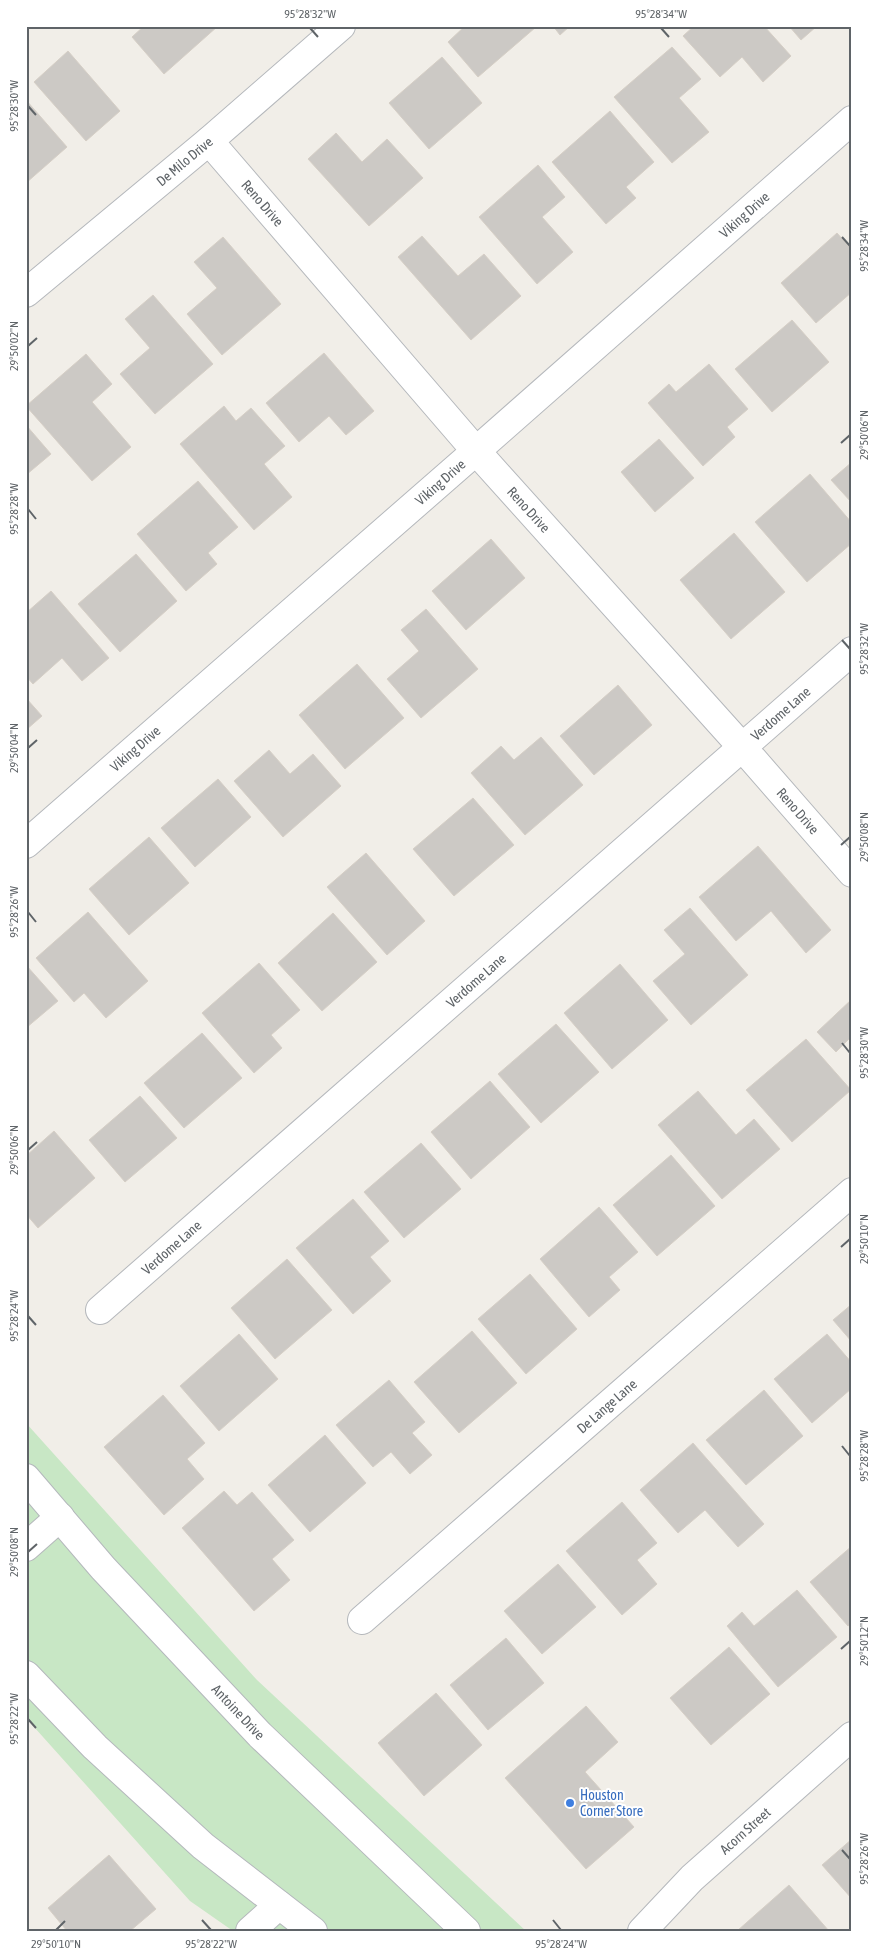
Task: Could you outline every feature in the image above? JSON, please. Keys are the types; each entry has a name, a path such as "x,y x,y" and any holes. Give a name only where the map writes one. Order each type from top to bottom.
{"street":[{"name":"De Milo Drive","path":"26,293 209,141 341,26"},
{"name":"Viking Drive","path":"26,844 476,452 852,120"},
{"name":"Reno Drive","path":"209,141 476,452 742,747 852,873"},
{"name":"Verdome Lane","path":"100,1310 852,651"},
{"name":"De Lange Lane","path":"362,1620 852,1192"},
{"name":"Antoine Drive","path":"26,1478 103,1568 260,1735 466,1931"},
{"path":"26,1547 60,1517"},
{"path":"26,1675 95,1747 203,1846 312,1931"},
{"name":"Acorn Street","path":"642,1931 692,1878 852,1736"},
{"path":"250,1931 279,1905"}],"green space":[{"path":"26,1423 257,1680 526,1931 233,1931 190,1901 26,1718"}],"building":[{"path":"144,26 218,26 164,74 132,37"},
{"path":"465,26 536,27 478,77 448,42"},
{"path":"553,26 570,26 560,35"},
{"path":"694,26 764,26 791,56 763,82 742,57 720,77 683,36"},
{"path":"789,26 817,26 801,40"},
{"path":"672,47 701,79 679,98 709,132 672,163 614,97"},
{"path":"68,51 120,111 86,141 34,82"},
{"path":"442,57 482,103 429,149 389,103"},
{"path":"26,100 67,147 26,183"},
{"path":"610,111 654,162 626,187 636,198 606,224 552,162"},
{"path":"336,133 362,162 387,139 423,178 369,226 308,159"},
{"path":"538,165 565,197 542,217 573,252 537,284 479,217"},
{"path":"837,233 852,250 852,292 816,323 781,283"},
{"path":"422,236 458,276 484,254 521,296 471,340 398,257"},
{"path":"223,237 281,304 222,355 187,314 217,288 194,262"},
{"path":"153,295 213,364 155,414 120,374 150,348 125,319"},
{"path":"792,320 829,362 772,412 735,369"},
{"path":"324,353 374,411 346,435 329,416 299,442 266,403"},
{"path":"86,354 112,384 92,402 131,447 92,481 26,406"},
{"path":"709,364 748,409 727,427 735,437 703,466 648,403 669,384 676,392"},
{"path":"224,406 236,421 251,408 285,446 264,464 292,497 254,530 180,444"},
{"path":"26,425 51,454 26,475"},
{"path":"659,439 694,478 655,512 621,472"},
{"path":"852,462 852,503 831,480"},
{"path":"810,474 852,523 852,543 807,582 755,522"},
{"path":"198,481 238,527 208,553 217,564 186,591 137,534"},
{"path":"734,533 785,592 731,639 680,580"},
{"path":"491,539 525,578 466,630 432,591"},
{"path":"136,554 177,601 120,652 78,604"},
{"path":"51,591 109,658 82,681 62,658 33,684 26,676 26,613"},
{"path":"426,609 478,669 421,718 387,679 419,651 401,630"},
{"path":"357,664 404,718 345,769 299,715"},
{"path":"618,685 652,725 594,775 560,736"},
{"path":"26,698 42,716 26,730"},
{"path":"541,737 583,785 525,835 471,773 501,746 514,760"},
{"path":"269,750 290,774 313,754 341,786 283,837 234,781"},
{"path":"218,779 251,817 195,867 161,828"},
{"path":"473,798 514,845 454,896 413,849"},
{"path":"149,837 189,883 129,935 89,889"},
{"path":"758,846 831,930 806,953 771,911 736,941 699,897"},
{"path":"366,853 425,921 387,955 327,887"},
{"path":"690,908 748,975 691,1025 653,981 685,954 664,930"},
{"path":"88,912 148,981 106,1018 84,993 74,1002 36,958"},
{"path":"333,913 377,962 322,1011 278,963"},
{"path":"259,963 300,1010 271,1035 282,1048 254,1073 202,1013"},
{"path":"620,964 668,1020 612,1069 564,1013"},
{"path":"26,965 58,1001 26,1028"},
{"path":"852,999 852,1036 836,1052 817,1032"},
{"path":"556,1024 599,1072 541,1123 498,1074"},
{"path":"202,1033 242,1078 184,1128 144,1083"},
{"path":"806,1039 851,1090 792,1142 746,1090"},
{"path":"490,1081 530,1127 471,1179 431,1132"},
{"path":"698,1091 736,1135 754,1119 780,1149 722,1199 658,1125"},
{"path":"140,1096 177,1138 125,1182 89,1140"},
{"path":"54,1131 95,1178 38,1228 26,1214 26,1156"},
{"path":"421,1143 461,1189 404,1238 364,1192"},
{"path":"671,1155 715,1206 657,1256 613,1205"},
{"path":"353,1199 389,1241 370,1257 391,1281 353,1314 296,1248"},
{"path":"599,1207 638,1252 609,1277 620,1290 589,1317 540,1259"},
{"path":"287,1259 332,1310 275,1359 231,1308"},
{"path":"530,1274 577,1329 526,1374 478,1319"},
{"path":"852,1304 852,1342 833,1320"},
{"path":"472,1331 517,1383 459,1433 414,1382"},
{"path":"239,1334 278,1379 219,1431 180,1386"},
{"path":"827,1334 852,1363 852,1388 812,1423 774,1379"},
{"path":"389,1380 425,1422 412,1433 432,1455 410,1474 391,1452 373,1467 336,1425"},
{"path":"764,1390 803,1436 746,1485 706,1440"},
{"path":"163,1395 205,1443 187,1459 204,1479 164,1515 104,1447"},
{"path":"325,1435 366,1483 310,1532 268,1485"},
{"path":"693,1443 764,1524 738,1547 705,1510 678,1533 640,1490"},
{"path":"224,1491 237,1505 252,1492 294,1540 272,1559 290,1580 254,1611 182,1528"},
{"path":"622,1502 657,1543 637,1560 657,1584 622,1615 566,1551"},
{"path":"852,1546 852,1623 848,1626 810,1582"},
{"path":"558,1564 596,1607 542,1654 504,1611"},
{"path":"797,1590 837,1637 778,1687 727,1626 742,1612 754,1626"},
{"path":"506,1638 544,1683 488,1730 450,1685"},
{"path":"729,1647 770,1694 711,1745 670,1698"},
{"path":"436,1693 482,1745 424,1796 378,1743"},
{"name":"Houston Corner Store","path":"586,1706 618,1742 585,1772 634,1827 586,1869 505,1778"},
{"path":"852,1839 852,1899 822,1865"},
{"path":"109,1855 156,1909 130,1931 67,1931 48,1908"},
{"path":"789,1885 829,1931 737,1931"}],"place":[{"name":"Houston Corner Store","path":"570,1803"}]}
